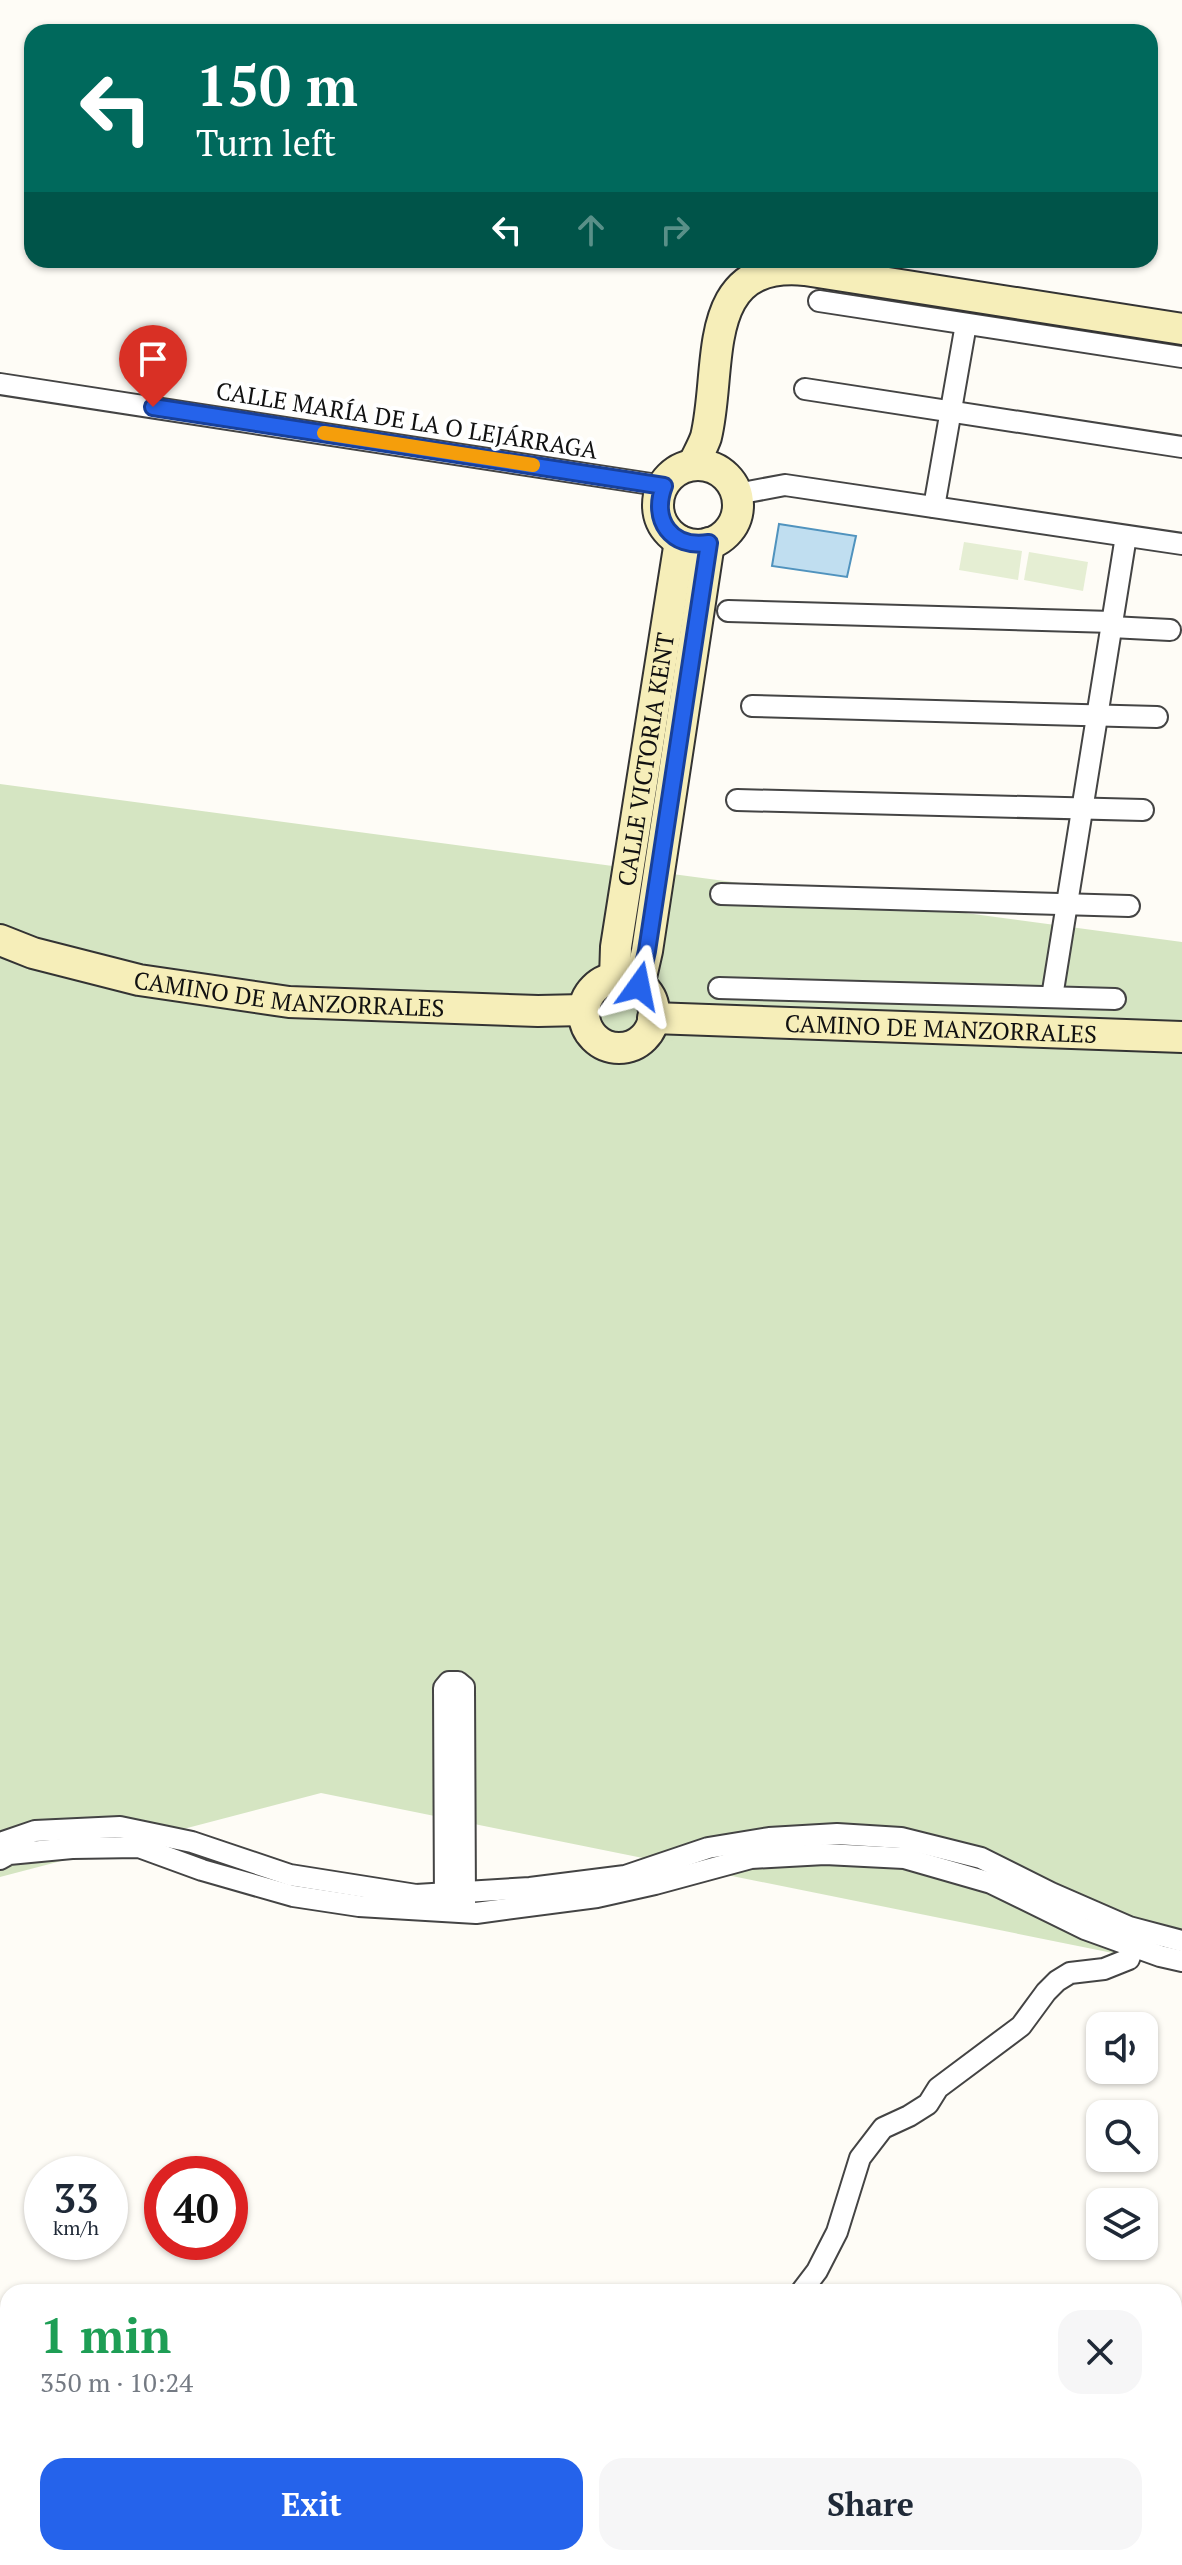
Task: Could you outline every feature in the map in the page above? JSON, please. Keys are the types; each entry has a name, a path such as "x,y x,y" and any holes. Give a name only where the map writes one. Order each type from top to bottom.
{"street":[{"path":"705,467 705,438 718,338 727,303 745,282 766,272 785,268 805,270 1182,329"},
{"path":"819,301 1182,357"},
{"path":"934,507 966,324"},
{"name":"CALLE MARÍA DE LA O LEJÁRRAGA","path":"0,384 664,486"},
{"path":"805,389 1182,447"},
{"path":"705,467 726,476 737,494 738,506 736,519 721,538 695,542 670,533 663,523 659,498 671,476 705,467"},
{"path":"737,494 785,485 1182,544"},
{"path":"1052,997 1126,536"},
{"name":"CALLE VICTORIA KENT","path":"627,982 616,947 695,542"},
{"path":"728,611 1112,625 1170,630"},
{"path":"752,706 1157,717"},
{"path":"737,800 1143,810"},
{"path":"721,894 1129,906"},
{"name":"CAMINO DE MANZORRALES","path":"0,940 33,953 139,980 289,1002 584,1010"},
{"path":"604,982 627,982 651,1000 653,1018 650,1029 632,1046 609,1047 598,1042 590,1033 585,1022 587,999 604,982"},
{"path":"719,988 1115,999"},
{"name":"CAMINO DE MANZORRALES","path":"653,1018 1182,1037"},
{"path":"449,1682 458,1682 464,1687 455,1902 444,1688 449,1682"},
{"path":"0,1843 35,1831 120,1827 192,1842 290,1875 455,1902 476,1913 597,1897 751,1858 825,1854 904,1858 991,1883 1085,1929 1136,1938 1182,1941"},
{"path":"0,1859 9,1854 72,1848 139,1847 202,1870 293,1896 359,1906 455,1902"},
{"path":"1136,1938 1182,1961"},
{"path":"807,2284 837,2232 860,2158 883,2128 928,2104 938,2088 1021,2026 1057,1981 1070,1973 1104,1969 1129,1959 1136,1938"}],"green space":[{"path":"964,542 1022,551 1018,580 959,570"},
{"path":"1029,552 1088,562 1083,591 1024,580"},
{"path":"0,784 1182,942 1182,1967 321,1793 0,1877"}],"water":[{"path":"779,524 856,536 847,577 772,566"}],"slow traffic":[{"path":"324,433 533,465"}],"route":[{"path":"153,407 664,486 659,498 659,510 670,533 690,544 709,543 647,951 639,986"}]}
